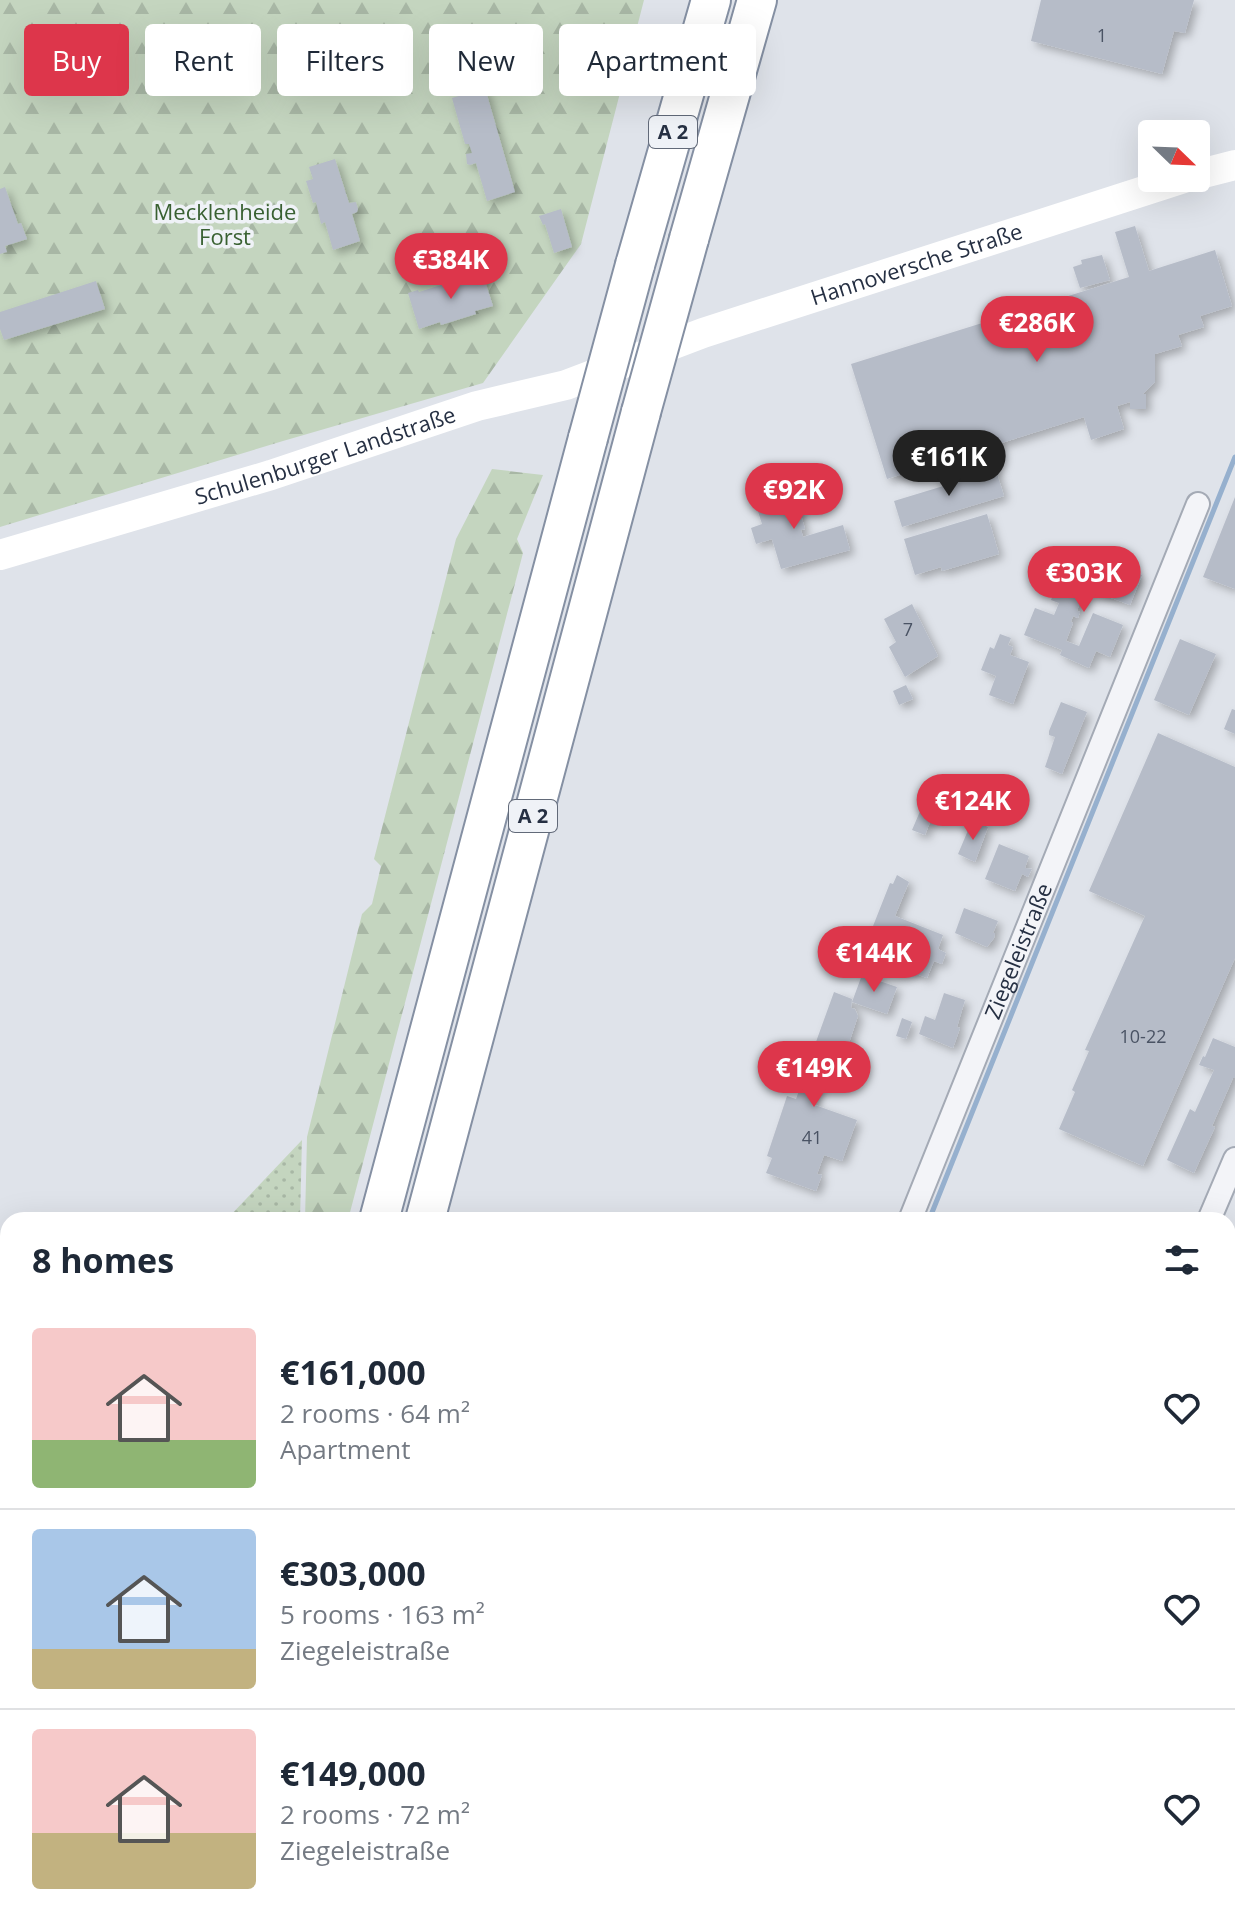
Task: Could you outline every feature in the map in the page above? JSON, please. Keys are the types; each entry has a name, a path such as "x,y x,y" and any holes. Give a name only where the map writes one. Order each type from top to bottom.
{"highway":[{"name":"A 2","path":"381,1212 635,265 711,0"},
{"name":"A 2","path":"427,1212 641,412 757,0"}],"main road":[{"path":"1210,171 1235,165"},
{"name":"Hannoversche Straße","path":"650,352 1140,192"},
{"name":"Schulenburger Landstraße","path":"0,555 271,475 477,406 566,385 650,352"}],"street":[{"name":"Ziegeleistraße","path":"913,1212 1198,504"},
{"path":"1212,1212 1235,1159"}],"green space":[{"name":"Mecklenheide Forst","path":"0,0 644,0 638,24 559,24 559,96 619,96 581,244 483,383 0,527"},
{"path":"492,469 543,475 517,539 523,553 350,1212 305,1212 307,1137 362,914 372,904 381,866 374,859 456,539"},
{"path":"302,1140 300,1212 234,1212"}],"building":[{"path":"1041,0 1194,0 1185,33 1174,31 1162,74 1031,41"},
{"path":"487,96 515,192 487,201 476,163 467,164 466,154 472,153 469,144 465,144 452,98"},
{"path":"335,159 349,203 356,202 357,212 352,214 360,241 333,250 325,222 321,224 316,202 313,203 306,181 313,179 309,167"},
{"path":"5,187 18,224 21,223 27,239 5,246 7,252 0,254 0,189"},
{"path":"561,209 572,247 554,253 545,224 539,216"},
{"path":"1135,226 1149,271 1215,250 1232,306 1200,316 1204,327 1178,335 1182,346 1155,354 1155,382 1143,394 1146,394 1146,409 1130,409 1130,402 1117,406 1124,429 1091,440 1084,417 887,479 851,364 1129,277 1115,232"},
{"path":"1102,255 1110,280 1080,288 1073,267 1082,264 1081,260"},
{"path":"482,272 493,306 441,325 440,322 419,329 408,293"},
{"path":"96,281 105,309 4,340 0,329 0,312"},
{"path":"996,470 1004,496 902,527 894,501"},
{"path":"793,487 805,529 801,530 803,537 843,525 850,550 781,569 772,539 756,544 751,528 762,524 754,499"},
{"path":"1235,497 1235,589 1203,577"},
{"path":"987,514 999,554 942,571 941,567 915,575 904,539"},
{"path":"1104,563 1142,575 1130,605 1085,588 1077,611 1080,612 1078,618 1073,616 1066,641 1079,646 1093,613 1123,625 1110,657 1096,651 1089,668 1060,655 1062,650 1024,635 1035,608 1054,615 1059,603 1051,600 1061,574 1090,582 1093,574 1099,577"},
{"path":"912,604 938,656 905,677 889,647 896,642 884,619"},
{"path":"1000,634 1011,638 1008,645 1013,647 1010,655 1029,662 1013,704 989,695 996,676 981,670 990,647 994,649"},
{"path":"1180,639 1216,654 1189,715 1154,700"},
{"path":"906,685 913,699 899,705 893,691"},
{"path":"1061,702 1087,712 1062,774 1045,767 1055,737 1049,735 1049,731"},
{"path":"1232,709 1235,710 1235,734 1224,729"},
{"path":"1158,733 1235,767 1235,958 1143,1166 1059,1129 1089,1051 1085,1050 1145,916 1089,891"},
{"path":"924,802 941,809 938,816 933,814 925,835 912,830"},
{"path":"974,821 988,827 975,862 958,854"},
{"path":"999,844 1029,856 1025,868 1032,869 1028,877 1022,874 1015,891 985,879"},
{"path":"897,875 909,882 895,916 943,935 938,949 946,953 942,964 934,961 927,978 862,954 890,883 893,884"},
{"path":"964,908 998,921 994,938 987,947 955,933"},
{"path":"862,975 897,987 887,1014 852,1002"},
{"path":"834,992 852,999 851,1008 858,1016 848,1046 841,1049 832,1046 812,1104 857,1120 842,1161 824,1155 817,1174 822,1175 816,1191 766,1173 772,1158 767,1156 787,1096 796,1099 805,1074 798,1072 802,1062 808,1064"},
{"path":"944,993 965,1000 953,1048 919,1034 925,1016 935,1020"},
{"path":"902,1018 912,1022 906,1039 896,1036"},
{"path":"1213,1038 1235,1047 1235,1078 1194,1173 1167,1160 1190,1109 1195,1112 1214,1070 1199,1065"}],"waterway":[{"path":"932,1212 1235,457"}]}
